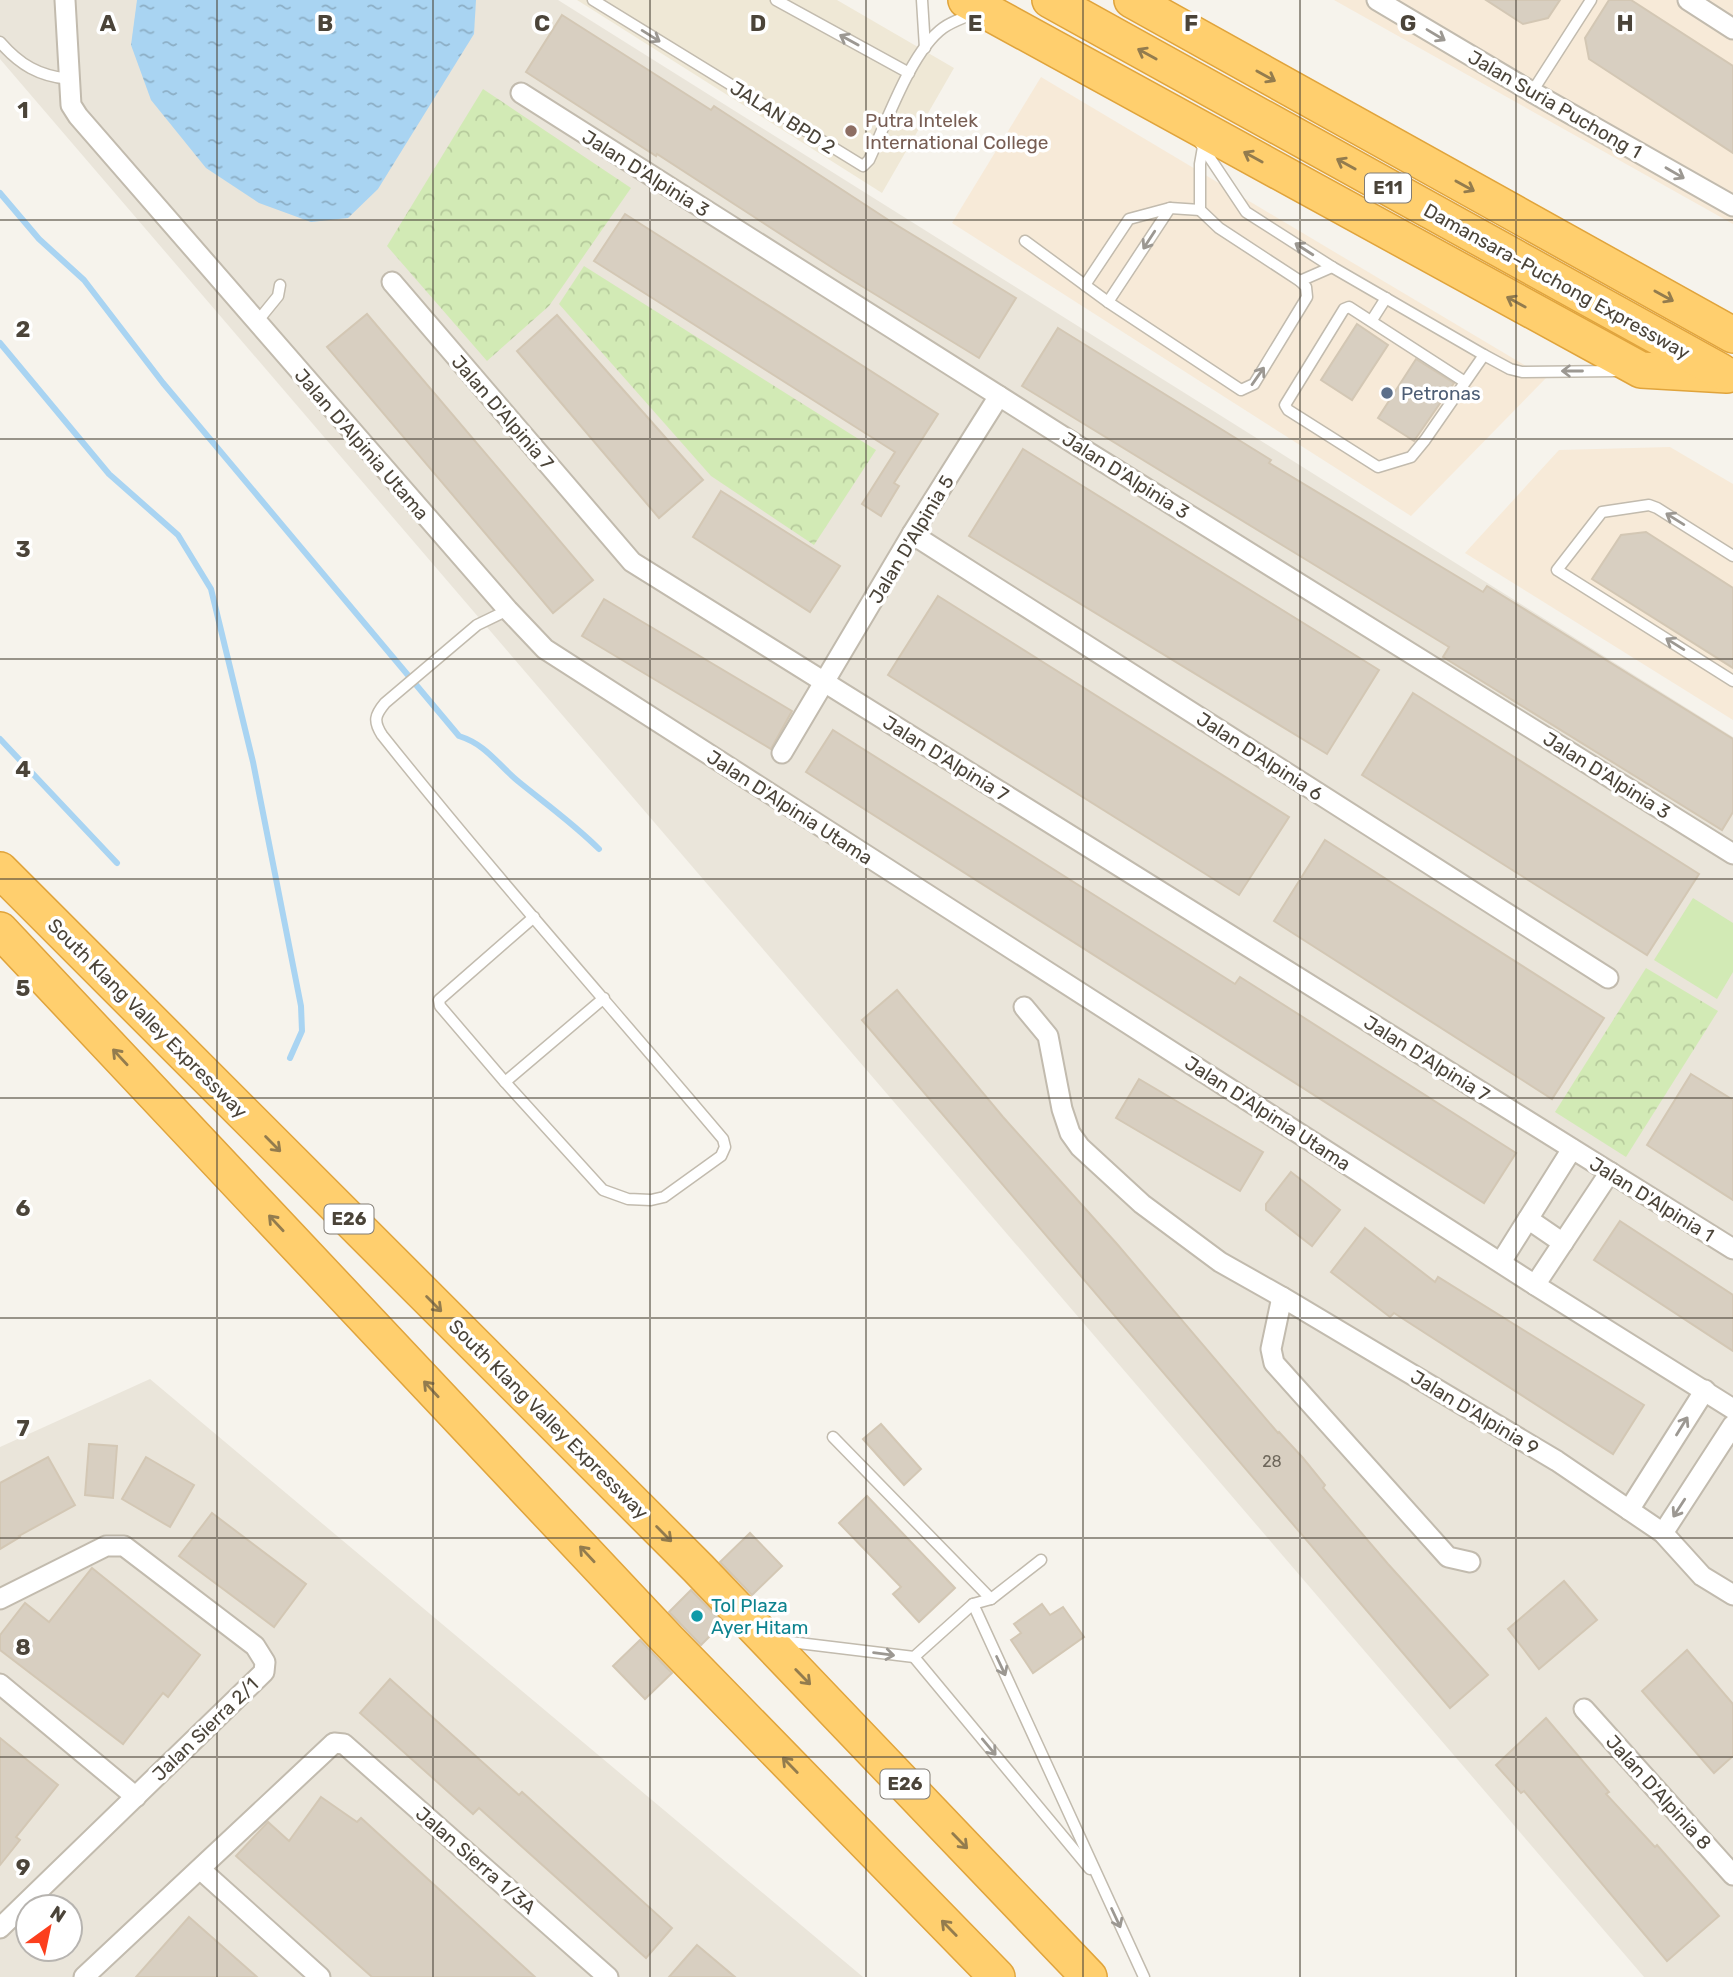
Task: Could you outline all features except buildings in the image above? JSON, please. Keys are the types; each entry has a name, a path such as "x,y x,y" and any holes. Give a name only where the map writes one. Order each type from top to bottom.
{"highway":[{"name":"Damansara–Puchong Expressway","path":"1050,0 1730,377"},
{"name":"Damansara–Puchong Expressway","path":"1132,0 1733,335"},
{"path":"1164,0 1206,43"},
{"path":"977,6 1640,370 1730,377"},
{"name":"South Klang Valley Expressway","path":"0,870 698,1568 1089,1977"},
{"name":"E26","path":"0,930 668,1640 997,1977"}],"street":[{"name":"Jalan D'Alpinia Utama","path":"65,0 71,105 78,116 256,324 545,649 1535,1285 1733,1409"},
{"name":"Jalan Suria Puchong 1","path":"1377,0 1733,206"},
{"path":"1688,0 1733,29"},
{"name":"Jalan D'Alpinia 3","path":"521,93 999,396 1733,854"},
{"name":"Jalan D'Alpinia 7","path":"392,282 632,562 1572,1149"},
{"name":"Jalan D'Alpinia 5","path":"782,753 912,534 999,396"},
{"name":"Jalan D'Alpinia 6","path":"912,534 1608,978"},
{"name":"Jalan D'Alpinia 9","path":"1024,1007 1048,1037 1062,1109 1070,1133 1080,1147 1142,1204 1220,1262 1557,1461 1663,1533"},
{"path":"1501,1262 1572,1149"},
{"name":"Jalan D'Alpinia 1","path":"1572,1149 1733,1249"},
{"path":"1535,1285 1610,1172"},
{"path":"1528,1219 1563,1243"},
{"path":"1282,1297 1271,1349 1274,1363 1448,1557 1470,1562"},
{"path":"1629,1510 1705,1390"},
{"path":"1733,1425 1663,1533 1702,1576 1733,1595"},
{"name":"Jalan Sierra 2/1","path":"0,1599 106,1546 124,1546 255,1646 265,1662 264,1672 0,1928"},
{"path":"0,1684 136,1797"},
{"name":"Jalan D'Alpinia 8","path":"1584,1709 1733,1875"},
{"name":"Jalan Sierra 1/3A","path":"200,1869 334,1743 344,1744 608,1977"},
{"path":"84,1977 200,1869 320,1977"}],"lane":[{"name":"JALAN BPD 2","path":"593,0 863,166 869,160 909,73"},
{"path":"776,0 909,73 925,48 942,29 973,14 977,6"},
{"path":"922,0 925,48"},
{"path":"1532,92 1591,0"},
{"path":"0,42 13,57 32,71 69,79"},
{"path":"1180,117 1246,212 1332,267 1484,355 1510,369 1522,372 1640,370"},
{"path":"1200,210 1200,164 1203,147"},
{"path":"1108,302 1170,208"},
{"path":"1025,241 1108,302 1241,390 1254,383 1307,297 1306,287 1300,281 1219,228 1200,210 1170,208 1129,219 1085,285"},
{"path":"1300,281 1332,267"},
{"path":"256,324 278,296 280,285"},
{"path":"1372,320 1386,298"},
{"path":"1465,382 1349,307 1344,309 1285,404 1287,410 1378,467 1410,457 1425,440 1484,355"},
{"path":"1733,556 1649,505 1602,512 1557,570 1733,681"},
{"path":"508,610 477,625 385,703 376,713 375,724 452,823 534,917 604,998 723,1139 725,1147 721,1156 664,1197 651,1200 628,1199 603,1190 440,1006 439,1000 534,917"},
{"path":"505,1082 604,998"},
{"path":"833,1437 991,1599"},
{"path":"914,1657 973,1604 991,1599 1041,1560"},
{"path":"973,1604 1144,1977"},
{"path":"767,1640 914,1657 1100,1882"}],"shaded area":[{"path":"0,0 558,0 1733,737 1733,1977 1644,1977 0,59"},
{"name":"Putra Intelek International College","path":"577,0 837,0 954,68 882,193"},
{"path":"1334,0 1733,0 1733,224"},
{"path":"1041,77 1546,378 1411,516 952,223"},
{"path":"1670,447 1733,484 1733,720 1465,553 1559,450"},
{"path":"150,1379 863,1977 0,1977 0,1447"}],"green space":[{"path":"483,89 631,188 549,306 487,361 387,246"},
{"path":"584,266 876,450 814,545 711,476 559,304"},
{"path":"1693,898 1733,923 1733,972 1717,999 1654,960"},
{"path":"1646,968 1718,1011 1626,1157 1555,1112"}],"water":[{"path":"137,0 476,0 474,34 378,189 348,218 311,222 259,203 206,168 151,100 131,45"}],"waterway":[{"path":"0,193 39,239 84,280 163,383 459,736 477,744 599,849"},
{"path":"0,343 109,474 178,535 211,589 253,762 301,1006 302,1031 290,1058"},
{"path":"0,739 117,863"}],"place":[{"name":"Putra Intelek International College","path":"851,131"},
{"name":"Petronas","path":"1387,393"},
{"name":"Tol Plaza Ayer Hitam","path":"697,1616"}]}
